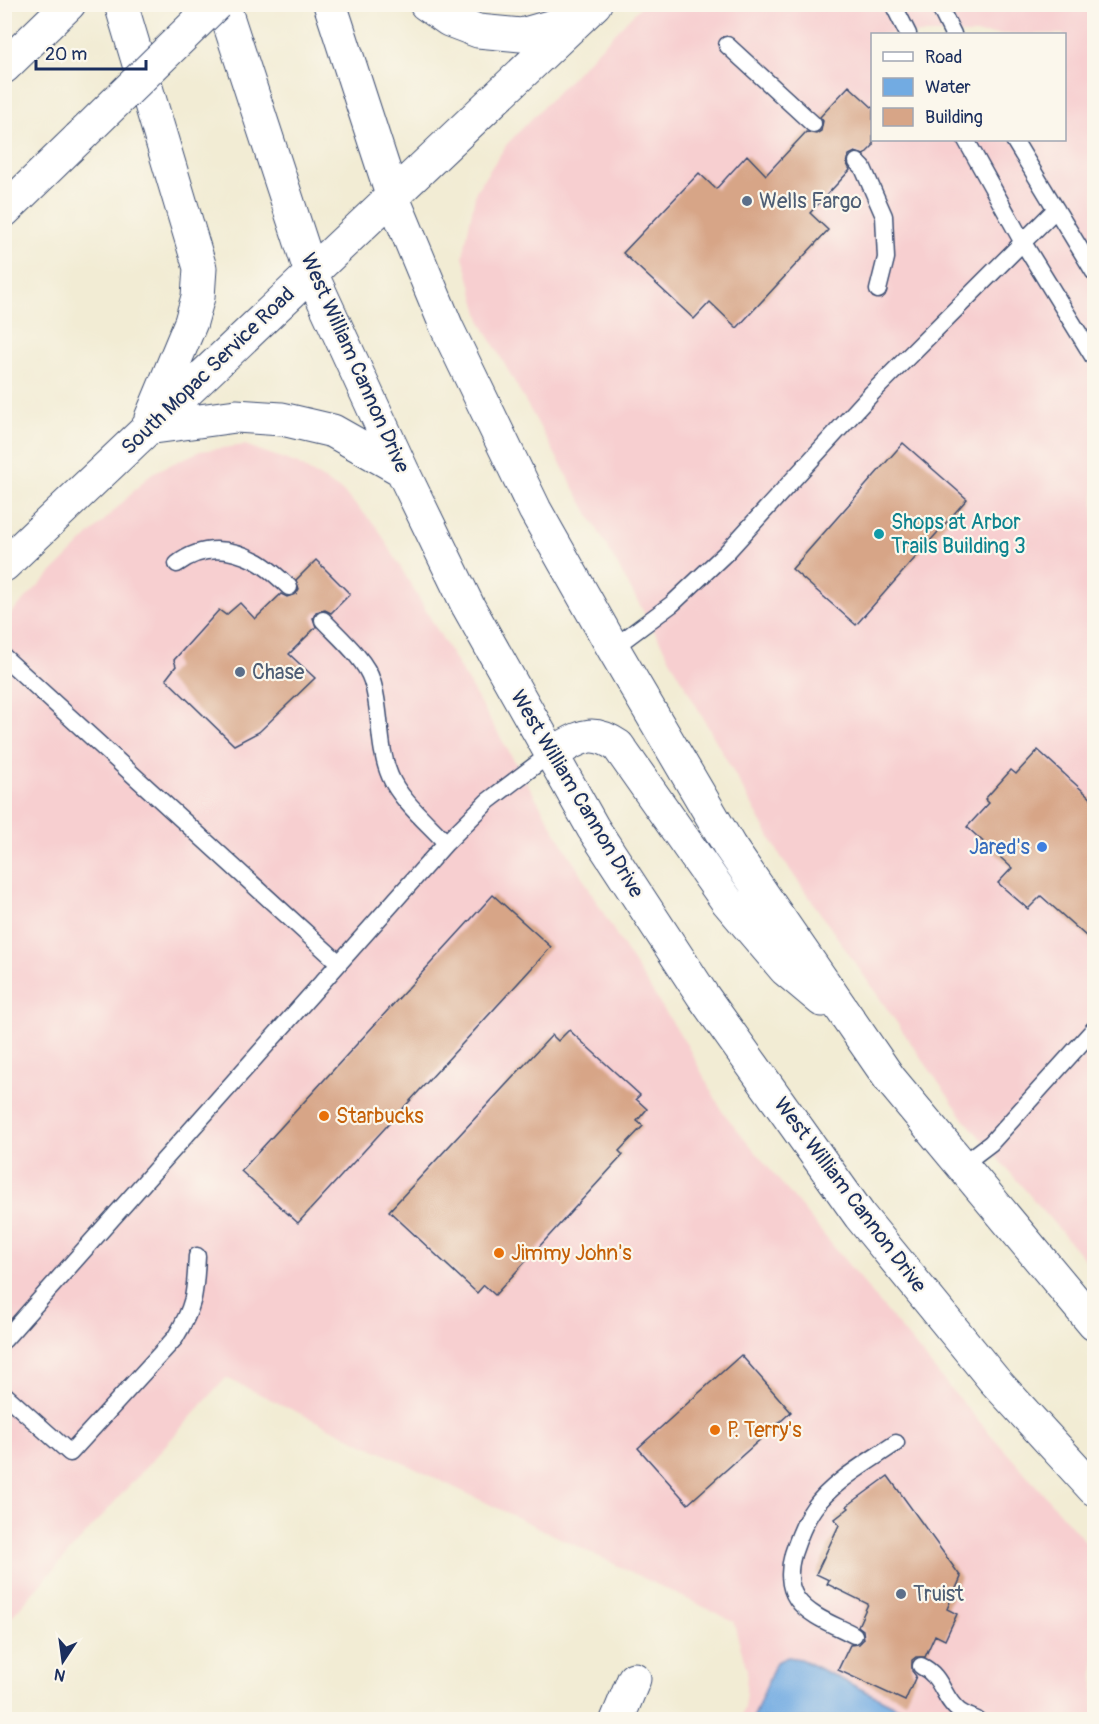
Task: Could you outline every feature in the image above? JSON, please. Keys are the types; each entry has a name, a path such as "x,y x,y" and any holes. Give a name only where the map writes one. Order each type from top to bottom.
{"main road":[{"path":"4,67 69,4"},
{"path":"121,4 200,268 198,297 191,322 147,428"},
{"path":"4,211 216,4"},
{"name":"West William Cannon Drive","path":"223,4 311,273 468,606 593,828 703,996 860,1216 994,1380 1095,1489"},
{"path":"330,4 393,198 447,328 535,510 613,648 730,847 890,1079 1095,1324"},
{"path":"426,4 448,20 478,31 521,35 589,11"},
{"name":"South Mopac Service Road","path":"4,565 589,11"},
{"path":"147,428 236,416 282,418 333,431 402,470"},
{"path":"550,754 589,735 604,737 618,746 727,901 785,969 854,1026"},
{"path":"617,1719 634,1679"}],"lane":[{"path":"893,4 908,33"},
{"path":"938,4 952,33"},
{"path":"727,45 813,124"},
{"path":"967,141 1022,241 1095,358"},
{"path":"1015,141 1095,272"},
{"path":"857,162 863,168 884,216 886,258 878,290"},
{"path":"613,648 672,604 726,553 872,393 1056,209"},
{"path":"177,564 189,555 207,550 235,553 257,561 289,587"},
{"path":"323,621 364,665 372,680 384,760 390,778 401,794 446,843"},
{"path":"4,657 339,963"},
{"path":"4,1340 446,843 488,801 550,754"},
{"path":"962,1165 991,1143 1095,1029"},
{"path":"4,1394 70,1453 175,1338 195,1298 197,1256"},
{"path":"854,1635 809,1612 795,1598 790,1566 798,1538 814,1508 831,1490 896,1443"},
{"path":"921,1666 928,1669 940,1681 958,1711 977,1719"}],"shaded area":[{"path":"642,5 1094,5 1094,1270 964,1119 781,857 482,324 463,256 476,191 507,144"},
{"path":"245,445 298,464 342,491 377,527 624,948 687,1045 722,1111 954,1393 1094,1551 1094,1719 740,1719 745,1708 747,1670 733,1621 226,1378 5,1624 5,619 152,473 200,451"}],"water":[{"path":"788,1657 800,1659 922,1719 753,1719 776,1662"}],"building":[{"name":"Wells Fargo","path":"849,86 871,106 873,146 864,155 855,152 849,155 847,164 850,170 810,213 828,230 737,328 710,302 694,319 623,253 699,173 716,189 747,155 766,175 806,132 816,134 821,131 823,121 820,117"},
{"name":"Shops at Arbor Trails Building 3","path":"903,443 967,499 856,625 792,569"},
{"name":"Chase","path":"316,560 350,594 331,613 325,610 316,612 313,618 316,627 289,654 315,678 259,732 234,745 166,679 176,666 174,660 219,610 226,615 240,603 255,619 281,594 287,597 296,594 299,589 296,580"},
{"name":"Jared's","path":"1038,750 1095,802 1095,944 1041,896 1028,909 998,883 1012,868 967,827 989,803 985,799 1011,770 1016,774"},
{"path":"493,895 551,947 298,1223 241,1171"},
{"path":"569,1030 640,1095 636,1099 647,1109 637,1121 643,1126 619,1151 623,1155 495,1295 484,1285 477,1293 389,1211 552,1035 558,1041"},
{"name":"P. Terry's","path":"741,1355 791,1412 688,1504 638,1448"},
{"name":"Truist","path":"888,1476 961,1577 947,1609 957,1614 945,1640 935,1635 925,1657 916,1657 912,1660 912,1671 916,1676 905,1701 838,1670 850,1645 859,1644 864,1639 863,1630 858,1626 868,1604 827,1584 829,1580 816,1574 839,1525 835,1519 849,1508 847,1506"}],"place":[{"name":"Wells Fargo","path":"747,201"},
{"name":"Shops at Arbor Trails Building 3","path":"879,534"},
{"name":"Chase","path":"240,672"},
{"name":"Jared's","path":"1042,847"},
{"name":"Starbucks","path":"324,1116"},
{"name":"Jimmy John's","path":"499,1253"},
{"name":"P. Terry's","path":"715,1430"},
{"name":"Truist","path":"901,1594"}]}
